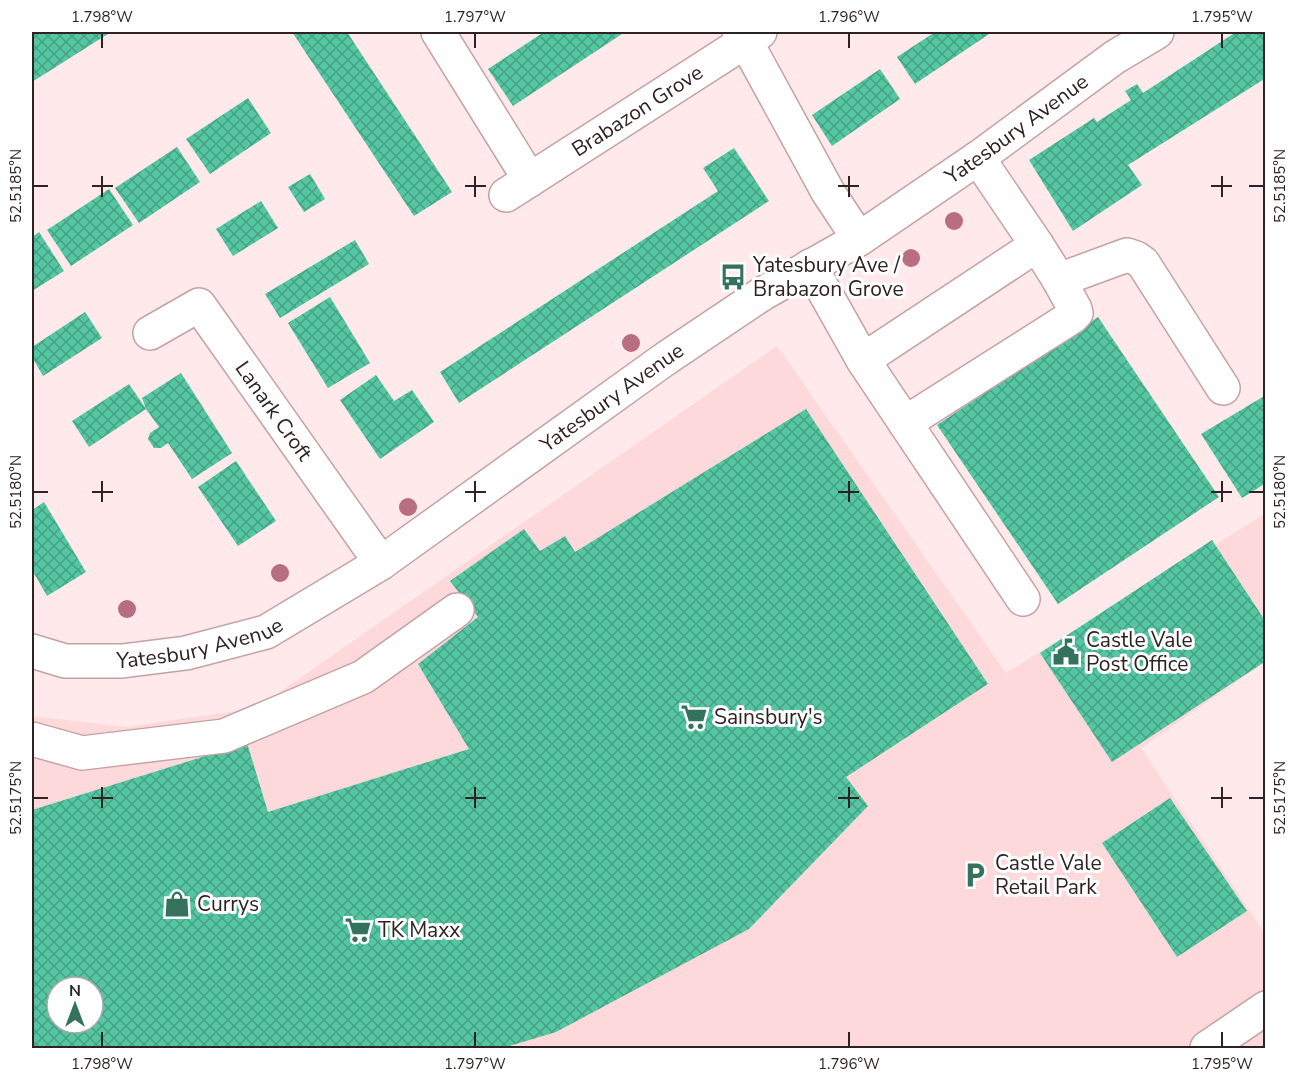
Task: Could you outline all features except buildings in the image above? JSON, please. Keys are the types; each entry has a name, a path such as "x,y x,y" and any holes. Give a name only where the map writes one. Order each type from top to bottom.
{"street":[{"name":"Brabazon Grove","path":"438,32 518,188 748,35 828,192 859,239"},
{"name":"Yatesbury Avenue","path":"32,651 65,661 122,661 186,653 267,632 381,563 665,359 762,294 859,239 978,159 1114,57 1157,32"},
{"path":"905,423 1076,313 1037,245 978,159"},
{"path":"863,360 1037,245"},
{"path":"1059,280 1126,255 1136,258 1143,263 1223,388"},
{"path":"810,266 863,360 1023,599"},
{"name":"Lanark Croft","path":"150,333 199,305 381,563"},
{"path":"32,739 82,753 224,736 363,677 457,610"},
{"path":"1207,1048 1266,1008"}],"shaded area":[{"path":"777,346 1006,673 1265,514 1265,662 1141,748 1265,934 1265,1048 32,1048 32,716 126,727 257,708"}],"place":[{"name":"Yatesbury Ave / Brabazon Grove","path":"733,277"},
{"name":"Castle Vale Post Office","path":"1066,652"},
{"name":"Sainsbury's","path":"694,717"},
{"name":"Castle Vale Retail Park","path":"975,875"},
{"name":"Currys","path":"177,904"},
{"name":"TK Maxx","path":"358,930"}]}
